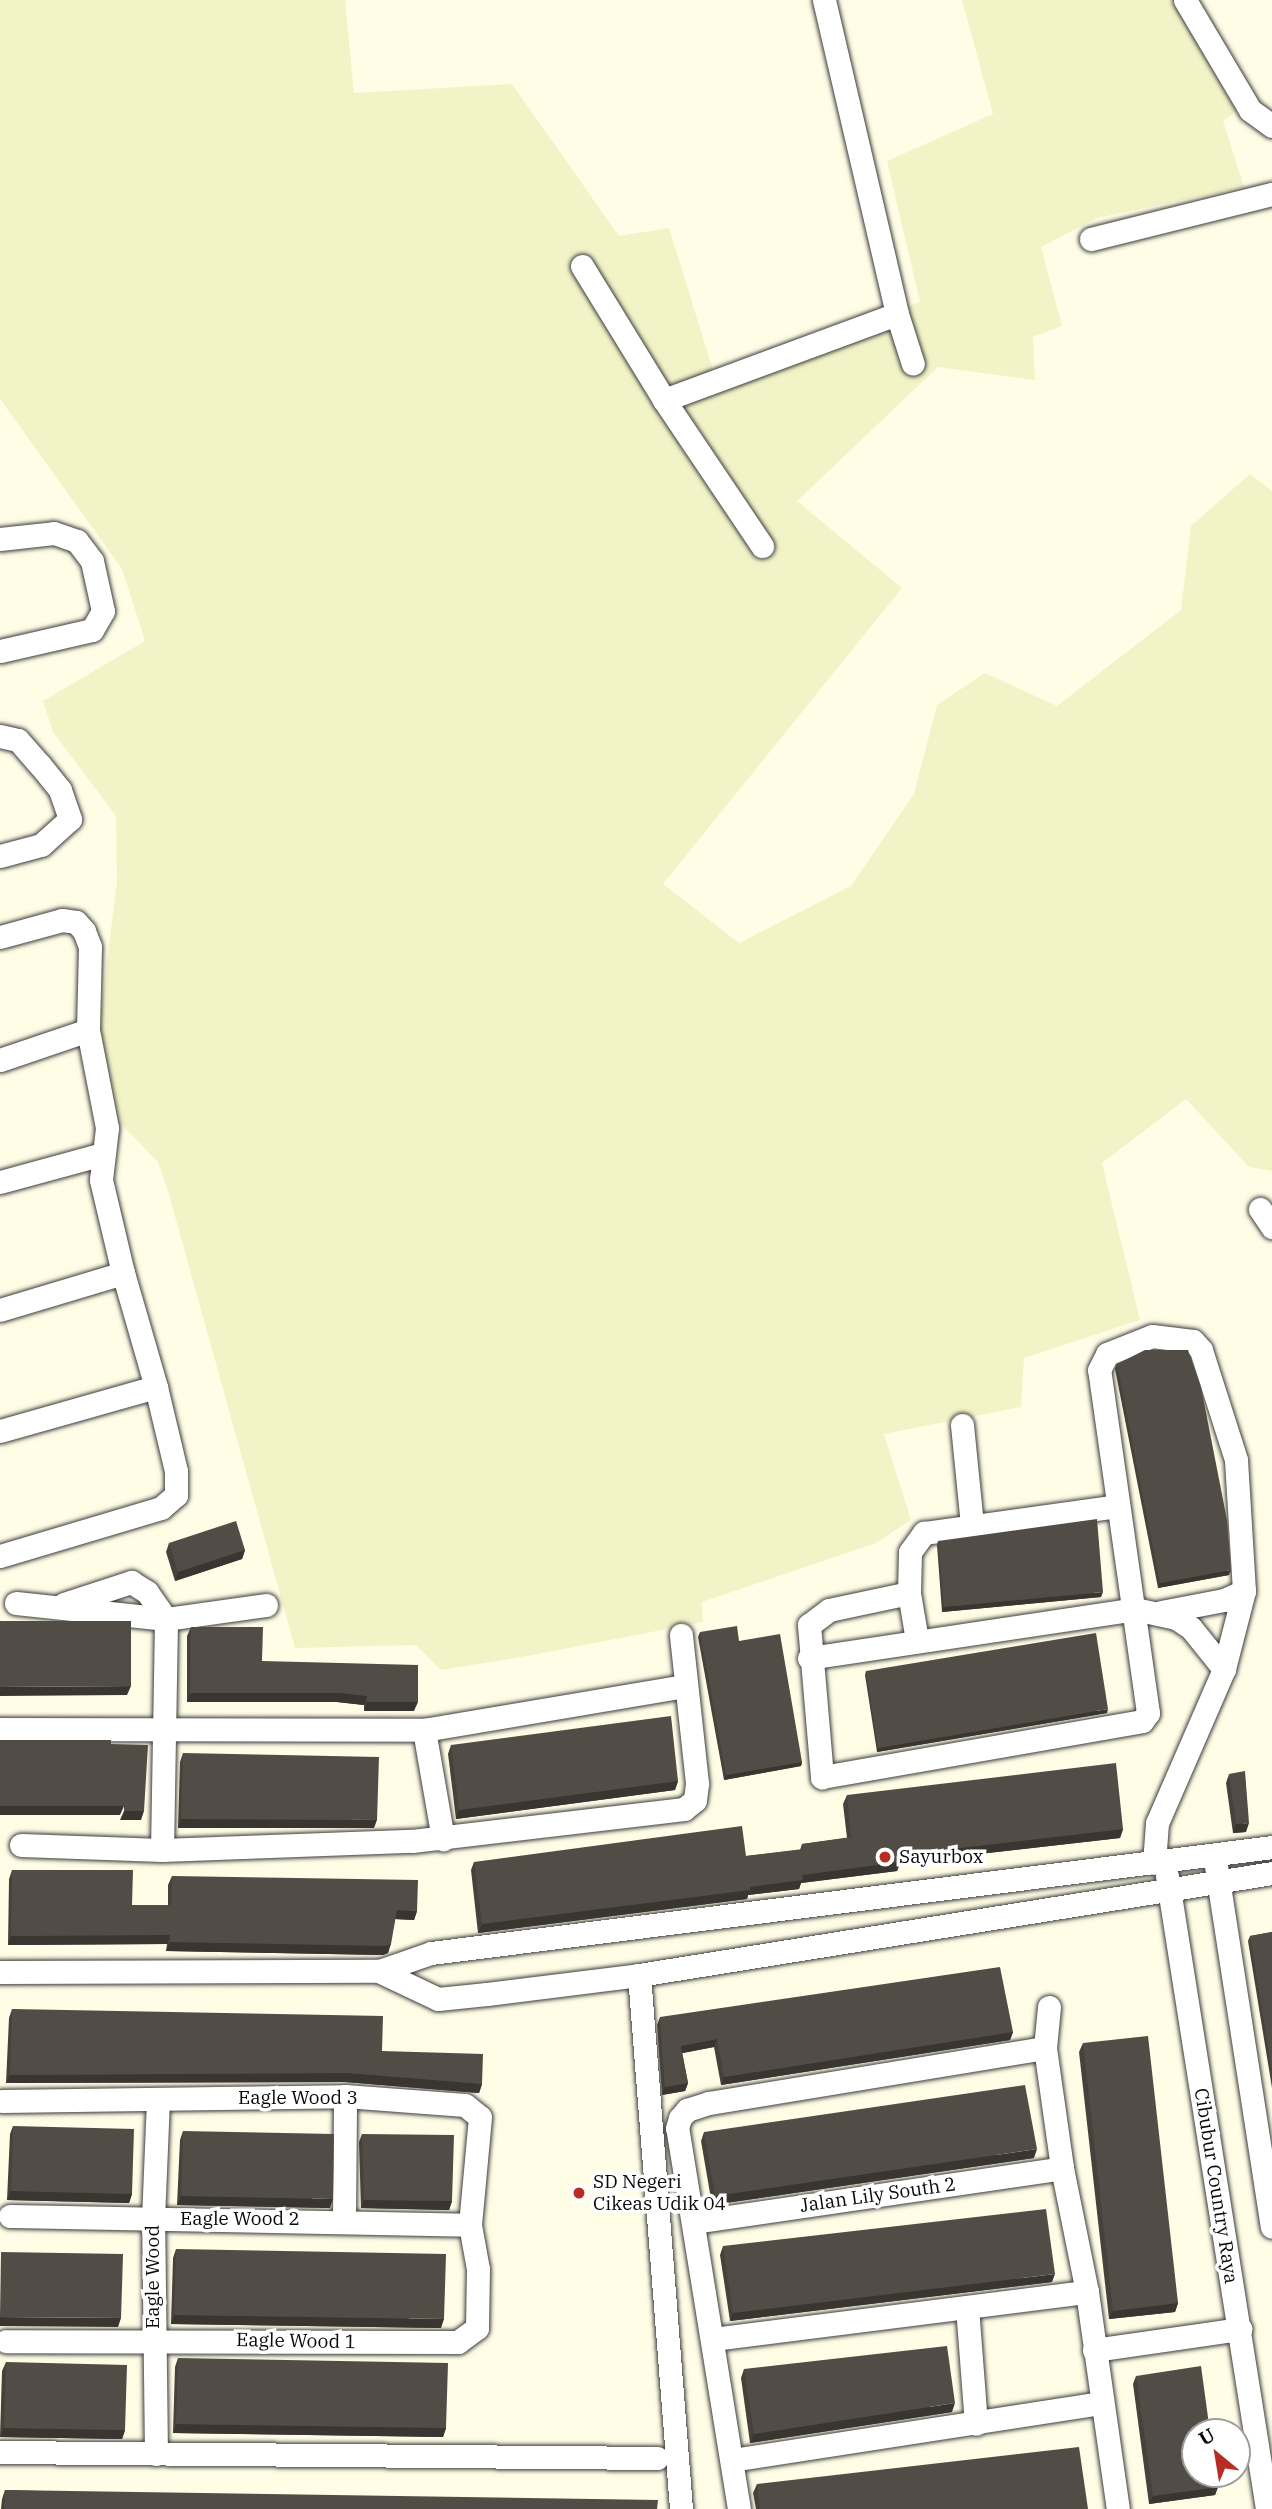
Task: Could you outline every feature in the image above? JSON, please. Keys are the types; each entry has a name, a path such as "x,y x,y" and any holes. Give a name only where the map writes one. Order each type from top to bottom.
{"street":[{"path":"824,0 897,314 913,364"},
{"path":"1185,0 1250,110 1272,126"},
{"path":"1091,239 1272,194"},
{"path":"582,266 664,400 762,546"},
{"path":"664,400 897,314"},
{"path":"0,539 54,533 77,541 92,561 103,611 92,630 0,651"},
{"path":"0,736 18,740 40,765 60,790 70,819 41,845 0,856"},
{"path":"0,937 62,920 76,922 90,947 88,1030 104,1099 101,1180 123,1273 156,1387 178,1489 169,1504 0,1556"},
{"path":"0,1060 88,1030"},
{"path":"0,1182 103,1154"},
{"path":"0,1310 123,1273"},
{"name":"Cibubur Country Raya","path":"1118,1506 1099,1377 1107,1354 1152,1336 1193,1341 1201,1350 1236,1460 1244,1591 1224,1669 1157,1823 1160,1863 1169,1889 1268,2506"},
{"path":"0,1431 156,1387"},
{"path":"962,1425 972,1525"},
{"path":"909,1593 821,1613 809,1625 809,1658 822,1777 1137,1725 1148,1713 1118,1506 972,1525 921,1535 910,1552 909,1593 917,1640"},
{"path":"55,1607 131,1582 147,1592 166,1619 162,1850"},
{"path":"1158,1613 1224,1600 1244,1591"},
{"path":"16,1603 166,1619 266,1605"},
{"path":"809,1658 1135,1609 1158,1613 1191,1628 1224,1669"},
{"path":"21,1845 162,1850 443,1839 684,1809 695,1800 698,1783 684,1686 681,1635"},
{"path":"0,1729 163,1727 424,1730 684,1686"},
{"path":"424,1730 443,1839"},
{"path":"0,1972 379,1971 431,1953 1272,1847"},
{"path":"1214,1856 1272,2227"},
{"path":"379,1971 438,1999 639,1975 1272,1873"},
{"path":"639,1975 681,2509"},
{"path":"1049,2007 1045,2048 1062,2168 1087,2292 1118,2509"},
{"path":"739,2509 677,2128 687,2110 1045,2048"},
{"path":"344,2219 345,2096"},
{"name":"Eagle Wood 3","path":"2,2101 345,2096 465,2105 480,2117 470,2225"},
{"name":"Eagle Wood","path":"156,2454 153,2219 158,2100"},
{"name":"Jalan Lily South 2","path":"694,2222 1062,2168"},
{"name":"Eagle Wood 2","path":"10,2216 344,2219 470,2225"},
{"name":"Eagle Wood 1","path":"6,2341 153,2338 458,2342 477,2328 478,2269 470,2225"},
{"path":"713,2339 1087,2292"},
{"path":"967,2307 976,2424"},
{"path":"1094,2350 1240,2329"},
{"path":"732,2460 1102,2403"},
{"path":"0,2452 657,2458"}],"green space":[{"path":"0,0 345,0 354,93 512,84 619,236 669,228 717,383 920,302 887,161 993,114 962,0 1178,0 1211,17 1250,101 1223,121 1244,187 1097,218 1041,247 1062,326 1033,337 1035,380 938,367 797,501 902,588 663,884 739,943 851,886 914,794 937,705 985,673 1057,706 1181,610 1191,526 1250,474 1272,491 1272,1171 1249,1167 1186,1099 1102,1163 1140,1320 1024,1358 1021,1407 884,1434 911,1520 876,1543 702,1602 703,1622 533,1655 441,1670 416,1645 295,1648 168,1191 158,1162 121,1124 99,1025 117,882 116,816 53,732 43,701 145,641 122,569 0,399"}],"building":[{"path":"1145,1350 1188,1350 1201,1387 1227,1520 1231,1570 1160,1583 1117,1364"},
{"path":"1097,1519 1103,1592 944,1607 938,1541"},
{"path":"236,1521 245,1550 178,1572 169,1543"},
{"path":"0,1621 131,1621 131,1686 0,1687"},
{"path":"737,1626 739,1641 780,1634 802,1762 726,1775 700,1632"},
{"path":"191,1627 263,1627 262,1661 418,1665 418,1702 367,1702 367,1696 341,1693 190,1693"},
{"path":"1096,1633 1108,1709 878,1748 866,1671"},
{"path":"671,1716 678,1781 459,1810 451,1745"},
{"path":"0,1740 111,1740 111,1744 148,1745 144,1811 124,1811 124,1806 0,1806"},
{"path":"183,1753 379,1757 377,1820 181,1819"},
{"path":"1116,1763 1123,1829 899,1855 900,1862 802,1875 803,1880 750,1887 750,1890 482,1924 474,1862 742,1826 746,1856 803,1849 802,1844 851,1837 847,1795"},
{"path":"1245,1771 1249,1823 1236,1824 1229,1774"},
{"path":"12,1870 133,1870 132,1905 171,1905 172,1876 418,1880 417,1911 397,1910 391,1944 386,1946 170,1942 170,1935 11,1936"},
{"path":"1272,1932 1272,2071 1250,1936"},
{"path":"1000,1967 1013,2032 724,2077 717,2039 681,2046 688,2083 665,2087 660,2017"},
{"path":"12,2009 383,2016 382,2051 483,2054 482,2084 348,2073 10,2075"},
{"path":"1148,2036 1178,2303 1113,2311 1083,2043"},
{"path":"1025,2085 1037,2149 715,2196 704,2132"},
{"path":"13,2126 134,2129 132,2194 11,2191"},
{"path":"183,2131 334,2134 333,2199 181,2196"},
{"path":"362,2134 454,2135 452,2201 364,2200"},
{"path":"1046,2209 1055,2274 733,2313 723,2246"},
{"path":"176,2249 446,2254 444,2319 174,2315"},
{"path":"1,2252 123,2254 121,2318 0,2317"},
{"path":"947,2346 955,2403 754,2434 744,2369"},
{"path":"178,2358 448,2363 446,2428 176,2424"},
{"path":"6,2362 127,2365 125,2430 4,2428"},
{"path":"1201,2366 1208,2418 1181,2418 1181,2488 1211,2488 1153,2496 1136,2376"},
{"path":"1079,2447 1088,2509 760,2509 757,2484"},
{"path":"5,2490 658,2500 657,2509 4,2509"}],"place":[{"name":"Sayurbox","path":"885,1857"},
{"name":"SD Negeri Cikeas Udik 04","path":"579,2193"}]}
